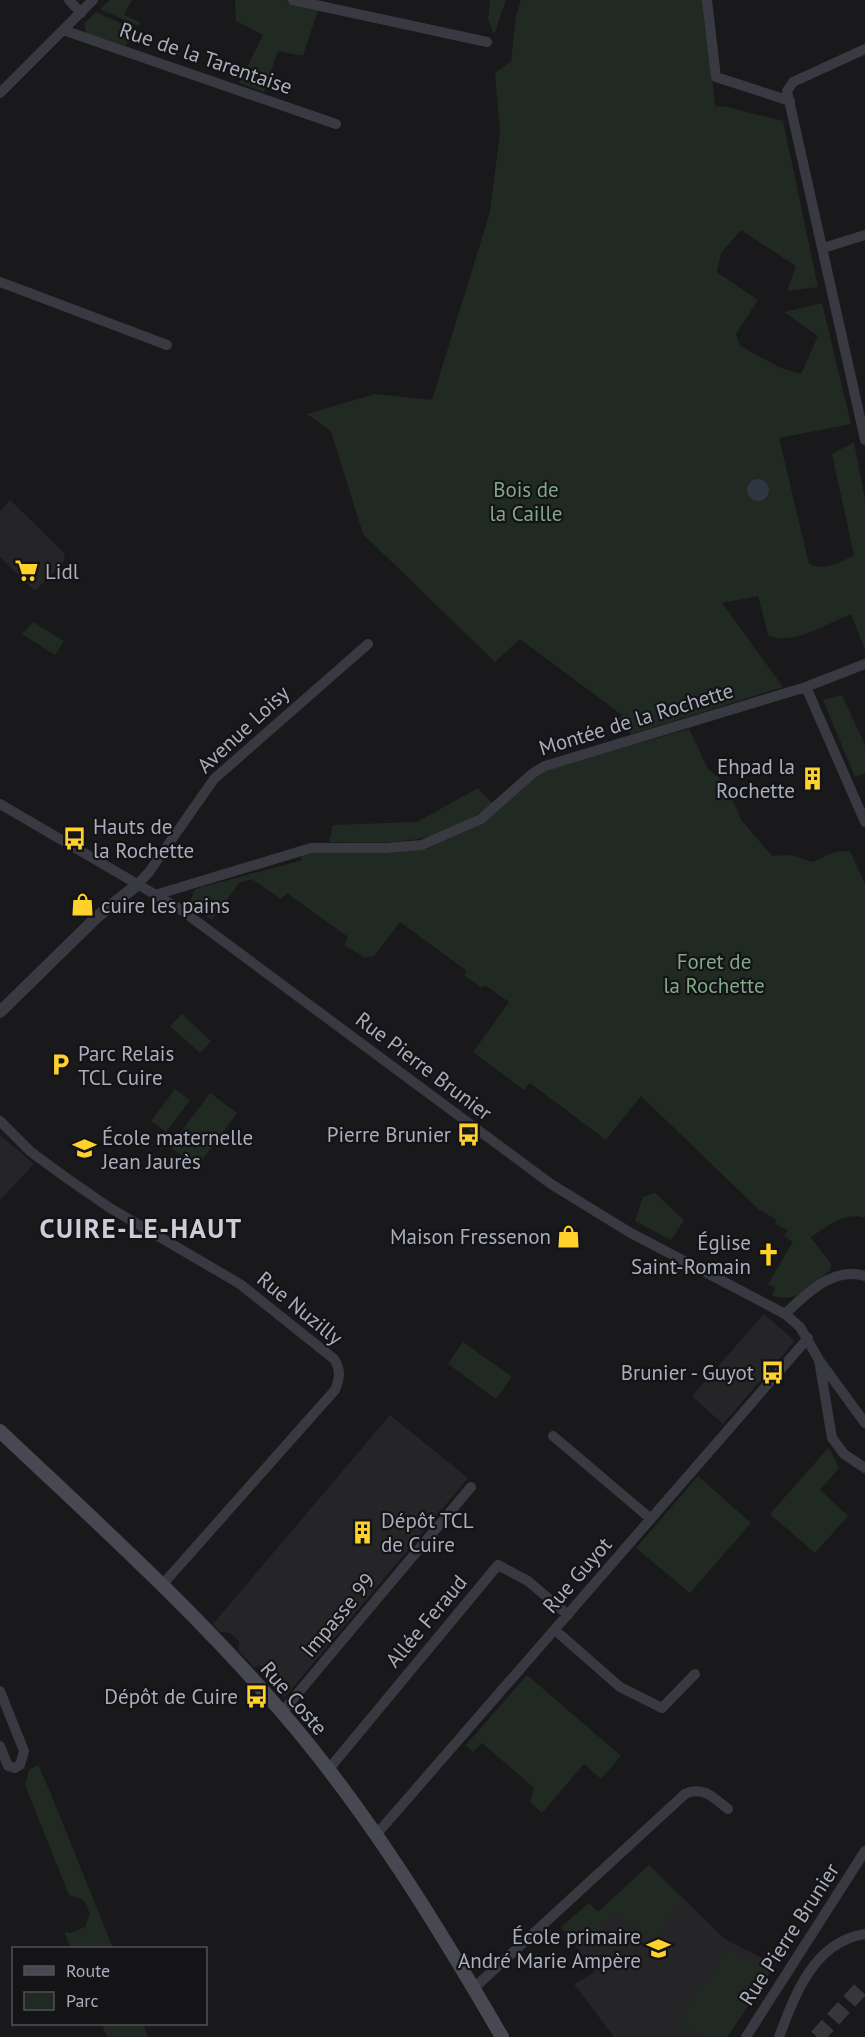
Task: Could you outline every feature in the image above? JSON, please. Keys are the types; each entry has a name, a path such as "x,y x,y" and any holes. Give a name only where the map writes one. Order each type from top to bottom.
{"main road":[{"name":"Rue Coste","path":"0,1431 162,1585 282,1712 328,1770 428,1912 502,2037"}],"street":[{"path":"69,0 81,13"},
{"path":"0,93 93,0"},
{"path":"293,0 487,42"},
{"path":"707,0 716,77 790,101"},
{"name":"Rue de la Tarentaise","path":"63,30 336,124"},
{"path":"865,49 791,84 787,91 865,440"},
{"path":"823,248 865,235"},
{"path":"0,282 167,345"},
{"name":"Avenue Loisy","path":"137,885 149,872 213,779 368,644"},
{"name":"Montée de la Rochette","path":"155,895 311,848 386,848 422,845 481,819 533,773 545,766 806,687 865,664"},
{"path":"806,687 865,822"},
{"name":"Rue Pierre Brunier","path":"0,804 180,909 551,1185 629,1232 785,1314 808,1338 819,1360 865,1423"},
{"path":"0,1012 98,916 137,885"},
{"name":"Rue Nuzilly","path":"0,1121 31,1152 102,1203 259,1297 338,1366 339,1382 335,1390 162,1585"},
{"path":"785,1314 836,1274 846,1272 865,1276"},
{"name":"Rue Guyot","path":"375,1836 808,1338"},
{"name":"Rue Pierre Brunier","path":"819,1360 832,1438 844,1454 865,1468"},
{"path":"553,1436 651,1519"},
{"name":"Impasse 99","path":"282,1712 471,1487"},
{"name":"Allée Feraud","path":"328,1770 498,1565 528,1581 568,1615"},
{"path":"555,1630 620,1687 662,1708 695,1674"},
{"path":"0,1691 24,1751 24,1759 20,1765 8,1766 0,1746"},
{"path":"474,1988 686,1794 691,1791 706,1792 728,1809"},
{"name":"Rue Pierre Brunier","path":"746,2037 865,1851"},
{"path":"779,2037 803,1979 813,1964 852,1936 865,1934"}],"shaded area":[{"path":"10,500 65,554 63,563 35,591 0,557 0,511"},
{"path":"0,1135 34,1164 0,1200"},
{"path":"764,1314 795,1341 723,1424 692,1396"},
{"name":"Dépôt TCL de Cuire","path":"390,1415 468,1478 285,1697 274,1687 274,1678 262,1666 254,1667 239,1651 239,1641 230,1633 220,1632 213,1624"},
{"name":"École primaire André Marie Ampère","path":"649,1865 725,1939 775,1965 727,2037 614,2037 574,1984 595,1972 561,1927 589,1903 598,1912"}],"green space":[{"path":"110,0 132,0 124,15 140,22 138,26 100,9"},
{"path":"235,0 284,0 319,7 303,56 278,51 264,92 239,83 263,35 236,21"},
{"path":"490,0 506,0 494,35 488,19"},
{"name":"Bois de la Caille","path":"521,0 705,0 715,106 783,121 818,287 787,291 796,266 741,230 721,253 717,272 758,300 736,334 740,346 781,368 801,374 818,336 784,312 822,303 851,424 779,438 809,564 826,566 854,555 832,454 854,442 865,500 865,650 851,614 799,636 778,638 768,635 758,596 722,603 783,687 632,734 617,721 622,715 520,639 495,662 363,534 331,431 307,414 375,394 432,400 490,212 500,133 495,73 511,61 516,16"},
{"path":"96,12 133,29 126,46 86,33 84,24"},
{"path":"33,622 64,641 55,655 22,634"},
{"path":"842,695 865,745 865,773 855,777 823,700"},
{"name":"Foret de la Rochette","path":"689,729 708,769 725,783 742,821 772,856 791,855 812,862 835,852 850,851 865,884 865,1218 850,1216 843,1218 811,1237 806,1231 831,1264 830,1270 803,1292 789,1297 772,1295 775,1288 768,1284 793,1242 784,1236 788,1230 775,1224 777,1220 758,1209 641,1096 606,1140 530,1083 524,1090 473,1052 509,1002 485,985 482,988 464,975 467,971 400,922 374,956 365,958 344,945 348,937 287,893 281,899 252,879 239,883 212,920 189,904 195,889 303,860 300,858 305,853 328,850 383,853 426,849 483,823 535,776 555,767"},
{"path":"478,788 492,803 455,828 435,835 394,842 329,842 333,825 417,822"},
{"path":"182,1014 211,1041 200,1053 170,1026"},
{"path":"175,1089 190,1100 166,1132 151,1121"},
{"path":"210,1093 237,1113 197,1167 170,1147"},
{"path":"655,1193 684,1220 671,1240 635,1221 643,1197"},
{"path":"463,1342 512,1377 496,1399 448,1364"},
{"path":"829,1447 839,1468 820,1490 848,1516 815,1553 770,1514"},
{"path":"698,1476 751,1523 690,1593 636,1548"},
{"path":"527,1675 621,1756 601,1779 584,1764 542,1813 530,1802 534,1788 482,1743 473,1752 466,1745"},
{"path":"38,1765 113,1947 71,1947 64,1932 70,1933 85,1927 90,1913 83,1899 69,1895 25,1785 29,1770"},
{"path":"649,1865 682,1899 654,1937 612,1911 596,1936 584,1927 570,1938 561,1927 589,1903 598,1912"},
{"path":"729,1950 771,1971 727,2037 704,2037 679,2020"},
{"path":"102,2025 143,2025 148,2037 107,2037"}],"water":[{"path":"754,479 762,479 769,486 769,494 762,501 754,501 747,494 747,486"}],"tunnel":[{"path":"817,2037 865,1984"}],"place":[{"name":"Lidl","path":"27,571"},
{"name":"Ehpad la Rochette","path":"813,778"},
{"name":"Hauts de la Rochette","path":"75,838"},
{"name":"cuire les pains","path":"83,905"},
{"name":"Parc Relais TCL Cuire","path":"60,1065"},
{"name":"Pierre Brunier","path":"469,1134"},
{"name":"École maternelle Jean Jaurès","path":"84,1149"},
{"name":"Maison Fressenon","path":"569,1236"},
{"name":"Église Saint-Romain","path":"769,1254"},
{"name":"Brunier - Guyot","path":"772,1372"},
{"name":"Dépôt TCL de Cuire","path":"363,1532"},
{"name":"Dépôt de Cuire","path":"256,1696"},
{"name":"École primaire André Marie Ampère","path":"659,1948"}],"district":[{"name":"CUIRE-LE-HAUT","path":"141,1228"}]}
